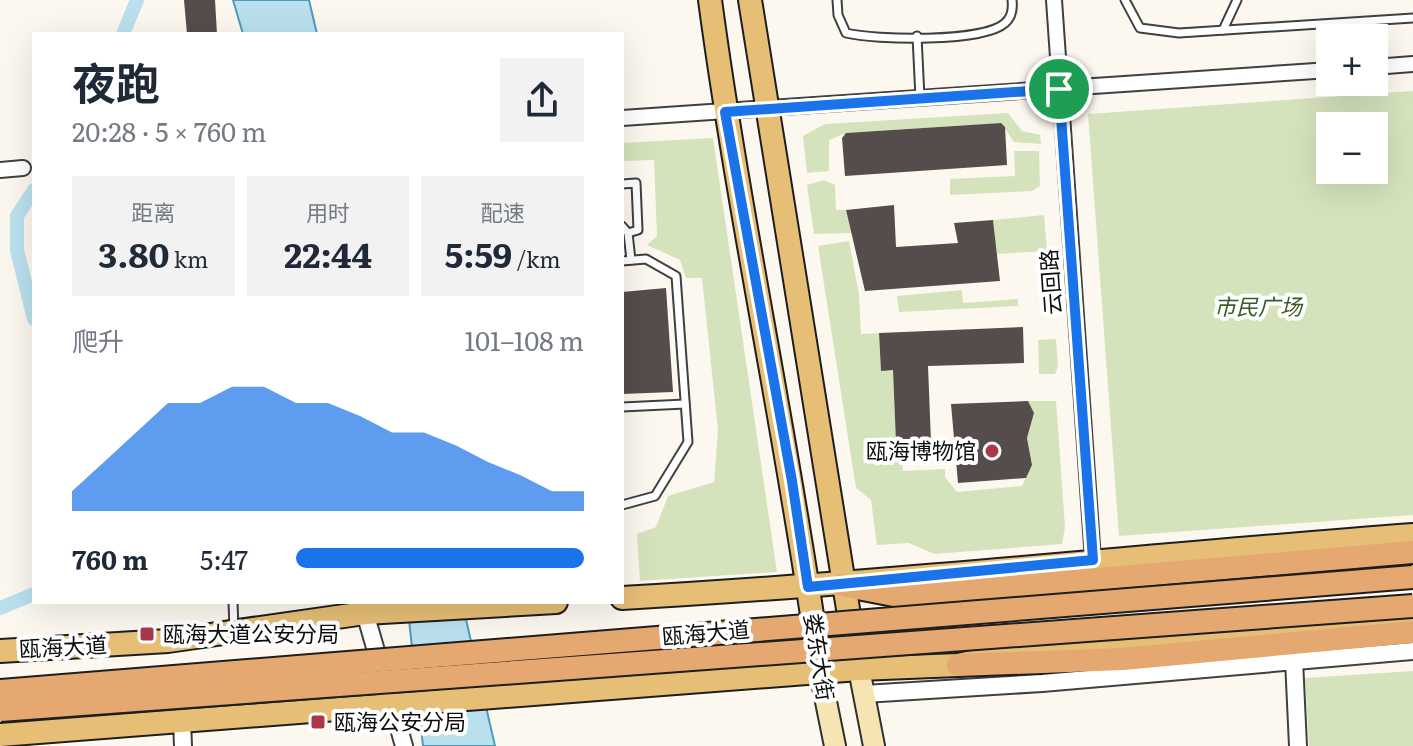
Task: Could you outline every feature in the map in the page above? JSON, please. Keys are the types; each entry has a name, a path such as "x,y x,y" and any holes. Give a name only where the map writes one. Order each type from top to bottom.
{"highway":[{"path":"842,585 899,596 1413,552"},
{"name":"瓯海大道","path":"0,691 1413,577"},
{"name":"瓯海大道","path":"0,710 1413,606"},
{"path":"958,665 1123,659 1413,632"}],"main road":[{"name":"娄东大街","path":"710,0 725,112 792,481 820,672 835,746"},
{"name":"娄东大街","path":"750,0 842,585 874,746"},
{"name":"瓯海大道","path":"624,598 842,585 1093,560 1413,535"},
{"name":"瓯海大道","path":"0,651 168,641 365,613 524,604"},
{"path":"0,735 859,669 958,665 1029,650 1413,621"}],"street":[{"name":"云回路","path":"1054,0 1093,560"},
{"path":"1388,66 1413,64"},
{"path":"624,118 1316,71"},
{"path":"0,170 23,168"},
{"path":"365,613 404,746"},
{"path":"864,694 1042,683 1413,651"},
{"path":"1294,660 1298,746"},
{"path":"182,721 183,746"}],"lane":[{"path":"837,0 838,15 846,33 870,39 983,33 1006,23 1013,10 1012,0"},
{"path":"1125,0 1140,28 1179,33 1413,18"},
{"path":"1223,30 1237,0"},
{"path":"917,36 920,98"},
{"path":"624,184 636,183 638,230 628,233"},
{"path":"624,228 628,233 626,261 646,259 676,276 688,442 655,496 624,504"},
{"path":"624,407 685,404"},
{"path":"233,604 235,632"}],"green space":[{"name":"市民广场","path":"1413,91 1413,515 1119,536 1088,114 1342,96 1388,96 1388,93"},
{"path":"1008,113 1022,131 1040,135 1041,144 1014,142 1001,123 846,133 829,140 829,171 807,173 803,136 825,124"},
{"path":"713,138 777,572 640,581 637,534 656,527 668,496 714,482 718,430 702,278 686,278 680,260 647,245 657,236 654,160 624,161 624,143"},
{"path":"1014,151 1039,151 1040,186 1032,191 950,195 950,179 1015,176"},
{"path":"824,180 835,185 836,210 846,210 851,233 814,234 807,185"},
{"path":"1044,215 1047,251 997,254 993,220"},
{"path":"849,241 859,294 861,334 879,333 881,370 893,370 896,443 901,443 903,471 945,469 945,477 957,492 1022,486 1032,465 1027,438 1034,413 1028,401 1056,401 1065,527 1062,544 934,554 909,543 877,545 871,500 856,488 818,246"},
{"path":"962,290 963,303 1018,299 1018,306 899,312 897,296"},
{"path":"1056,339 1058,366 1055,374 1039,374 1038,340"},
{"path":"1413,671 1413,746 1309,746 1305,678"}],"water":[{"path":"233,0 309,0 317,32 242,32"},
{"path":"407,604 462,604 495,746 423,746"}],"building":[{"path":"184,0 215,0 217,32 187,32"},
{"path":"1001,123 1005,127 1007,165 845,176 842,138 846,133"},
{"path":"894,205 896,247 958,243 954,223 993,220 1000,281 865,291 846,210"},
{"path":"666,288 673,392 624,394 624,292"},
{"path":"1023,327 1024,363 928,366 931,442 896,443 893,370 881,371 879,333"},
{"name":"瓯海博物馆","path":"1028,401 1034,413 1027,438 1032,465 1026,478 958,483 951,404"}],"waterway":[{"path":"124,32 137,0"},
{"path":"32,193 17,216 17,250 32,311"},
{"path":"0,608 32,595"}],"place":[{"name":"瓯海博物馆","path":"992,451"},
{"name":"瓯海大道公安分局","path":"147,634"},
{"name":"瓯海公安分局","path":"318,722"}],"route":[{"path":"1059,89 1093,560 808,587 792,481 725,112 1059,89"}]}
